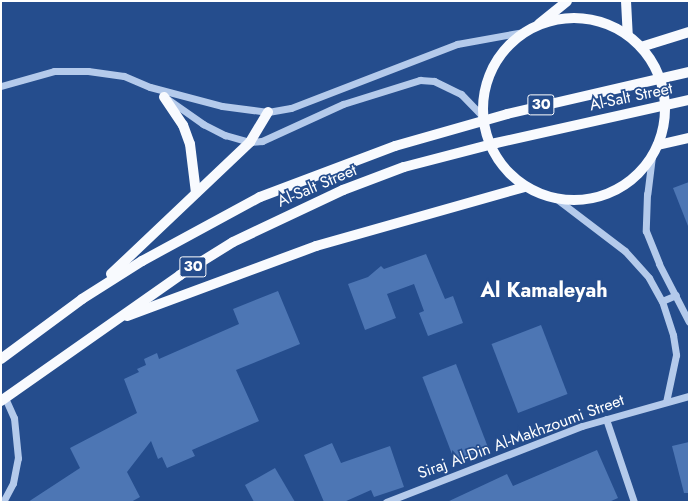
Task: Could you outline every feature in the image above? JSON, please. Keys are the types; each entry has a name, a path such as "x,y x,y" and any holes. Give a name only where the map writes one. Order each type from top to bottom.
{"main road":[{"path":"538,25 570,18 592,19 614,26 628,35 641,47 656,68 664,93 665,120 658,145 652,156 629,182 602,196 572,201 558,200 524,187 502,168 488,144 481,115 485,83 491,68 500,54 524,32 538,25 567,1"},
{"path":"626,1 628,35"},
{"path":"641,47 689,32"},
{"name":"Al-Salt Street","path":"1,359 82,299 149,257 260,197 395,146 522,110 689,72"},
{"path":"164,97 183,125 190,144 196,193"},
{"name":"Al-Salt Street","path":"3,399 114,320 233,242 343,190 404,167 496,142 689,100"},
{"path":"82,299 150,239 250,142 268,112"},
{"path":"658,145 689,138"},
{"path":"114,320 316,246 524,187"}],"street":[{"path":"1,86 54,71 88,71 124,76 150,87 222,106 268,112 291,108 457,44 524,32"},
{"path":"150,87 203,124 225,136 250,142 262,141 343,104 420,80 434,82 461,94 481,115"},
{"path":"652,156 646,208 646,231 689,322"},
{"path":"558,200 625,251 649,278 662,301 673,334 676,355 666,402"},
{"path":"662,301 676,295"},
{"name":"Siraj Al-Din Al-Makhzoumi Street","path":"386,502 398,500 533,444 606,419 689,396"},
{"path":"3,399 14,418 18,458 13,482 3,502"},
{"path":"606,419 634,502"}],"building":[{"path":"689,182 689,226 688,226 673,188"},
{"path":"426,254 445,299 453,296 463,323 428,336 419,313 424,311 414,284 387,294 396,318 365,330 348,284 368,277 381,266 384,269"},
{"path":"278,291 300,344 236,370 259,421 192,450 195,456 167,468 162,457 158,459 151,441 127,472 140,497 131,502 28,502 80,468 70,448 137,413 124,379 139,372 137,369 146,365 144,359 157,353 159,359 239,324 233,309"},
{"path":"541,325 568,394 518,413 492,344"},
{"path":"456,364 488,448 455,461 422,377"},
{"path":"689,442 689,493 684,493 672,446"},
{"path":"332,443 341,463 390,446 404,487 374,497 371,490 344,502 324,502 304,455"},
{"path":"597,450 618,498 609,502 447,502 507,474 513,486"},
{"path":"275,468 295,502 254,502 245,485"}],"district":[{"name":"Al Kamaleyah","path":"544,290"}]}
